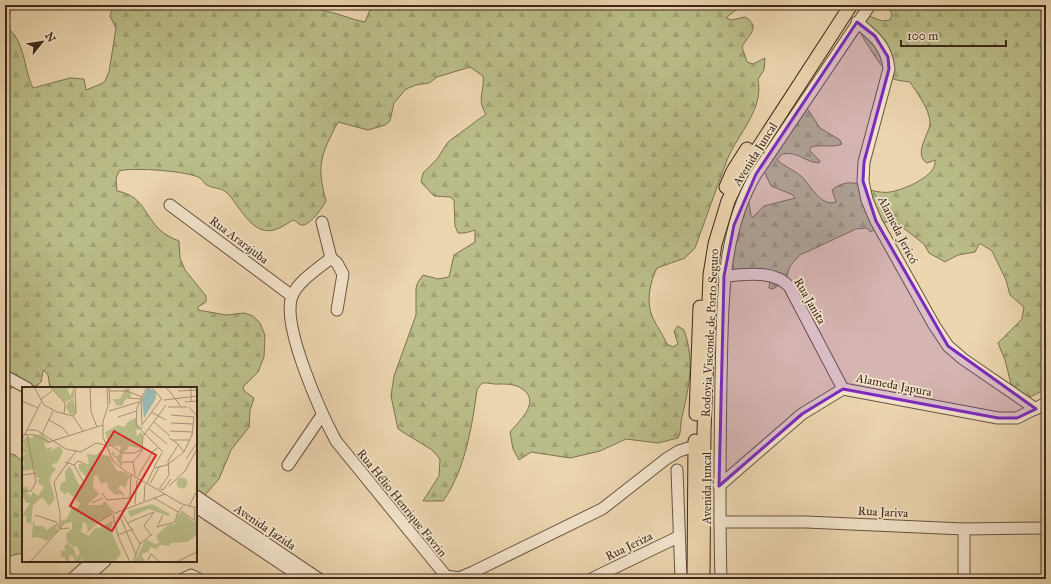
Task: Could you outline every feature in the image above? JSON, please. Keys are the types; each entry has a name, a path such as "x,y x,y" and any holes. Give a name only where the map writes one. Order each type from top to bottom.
{"main road":[{"name":"Rodovia Visconde de Porto Seguro","path":"694,579 697,361 702,279 709,234 733,171 841,5"},
{"name":"Rodovia Visconde de Porto Seguro","path":"703,579 704,430 710,276 715,244 728,201 740,176 852,5"}],"street":[{"name":"Avenida Juncal","path":"721,579 719,486 724,276 734,225 748,186 857,22 870,5"},
{"name":"Alameda Jericó","path":"857,22 875,36 883,45 888,57 889,69 864,162 863,181 867,200 876,221 934,326 948,346 970,364 1036,409"},
{"name":"Rua Ararajuba","path":"170,205 292,296"},
{"path":"322,222 331,258 343,274 337,310"},
{"path":"292,296 305,280 331,258"},
{"name":"Rua Janita","path":"724,276 771,275 785,282 789,286 843,389"},
{"name":"Rua Hélio Henrique Favrin","path":"292,296 290,325 322,415 336,441 370,485 441,572 446,576 459,578 473,572 602,509 666,459 679,451 695,446"},
{"path":"5,376 25,387"},
{"name":"Alameda Japura","path":"719,486 802,414 843,389 998,418 1017,418 1046,403"},
{"path":"288,465 322,415"},
{"path":"677,470 678,536 681,579"},
{"name":"Avenida Jazida","path":"197,497 319,579"},
{"name":"Avenida Jazida","path":"197,508 304,579"},
{"name":"Rua Jariva","path":"720,522 806,522 964,529 1046,528"},
{"path":"964,529 964,579"},
{"name":"Rua Jeriza","path":"591,579 678,536"},
{"path":"72,579 91,562"},
{"path":"85,579 104,562"},
{"path":"183,579 191,575 199,579"}],"highlighted area":[{"path":"857,22 875,36 888,57 889,69 864,162 863,181 876,221 948,346 1036,409 1017,418 998,418 843,389 802,414 719,486 724,276 734,225 756,174"}],"green space":[{"path":"113,5 311,5 322,10 365,22 372,5 389,5 397,8 400,5 742,5 726,18 732,20 745,17 753,24 752,31 742,47 747,62 753,64 765,58 764,70 758,79 759,90 754,111 727,160 695,248 685,258 657,268 652,279 649,298 652,316 667,344 673,347 678,344 674,331 678,326 684,330 687,341 690,374 678,438 658,443 626,439 600,451 570,458 531,452 519,460 513,449 510,432 529,407 529,396 522,389 510,384 483,383 477,390 470,433 462,462 451,489 443,501 423,501 439,476 440,459 432,450 398,429 391,396 394,376 416,315 416,288 418,282 423,275 438,279 449,277 454,255 475,242 475,230 465,233 458,233 455,226 454,200 450,197 434,196 421,182 423,173 437,159 448,142 486,114 483,109 481,99 483,76 470,67 437,77 429,83 416,85 406,89 394,103 390,121 385,125 368,130 338,122 324,152 322,160 321,178 326,201 312,220 304,225 301,225 293,220 274,230 266,231 259,228 252,224 226,192 205,184 200,178 185,173 136,169 119,171 116,179 117,191 126,193 138,201 160,230 166,235 179,241 180,258 185,270 206,296 206,302 198,307 198,310 226,315 244,313 253,316 260,323 265,335 264,357 258,372 243,387 244,391 254,398 250,410 249,427 231,450 219,479 205,495 197,493 197,387 50,387 48,375 44,370 41,382 38,385 29,387 17,384 5,393 5,26 17,39 33,88 70,78 84,79 86,90 105,81 109,72 116,28 110,16"},
{"path":"888,5 1046,5 1046,389 1028,398 1011,384 1005,360 998,343 1022,319 1024,307 1010,295 1006,280 992,251 981,244 979,244 975,252 958,255 945,262 929,253 924,244 897,223 885,222 871,232 866,228 856,229 800,255 790,266 786,280 773,289 769,288 770,279 742,274 737,272 734,267 732,252 734,239 738,241 739,239 740,214 746,203 749,203 751,216 753,217 764,206 795,198 793,195 771,186 764,171 801,107 807,108 820,128 840,140 842,144 835,146 811,147 810,151 820,161 819,163 788,153 782,154 777,160 801,176 816,194 825,201 830,203 836,202 832,190 845,183 857,184 871,190 882,192 896,191 926,177 934,166 935,160 927,163 921,154 923,143 930,126 929,117 922,101 910,82 900,81 890,76 880,64 859,30 866,15 882,21 890,20 892,15"},
{"path":"5,452 15,455 22,461 22,553 5,557"}]}
